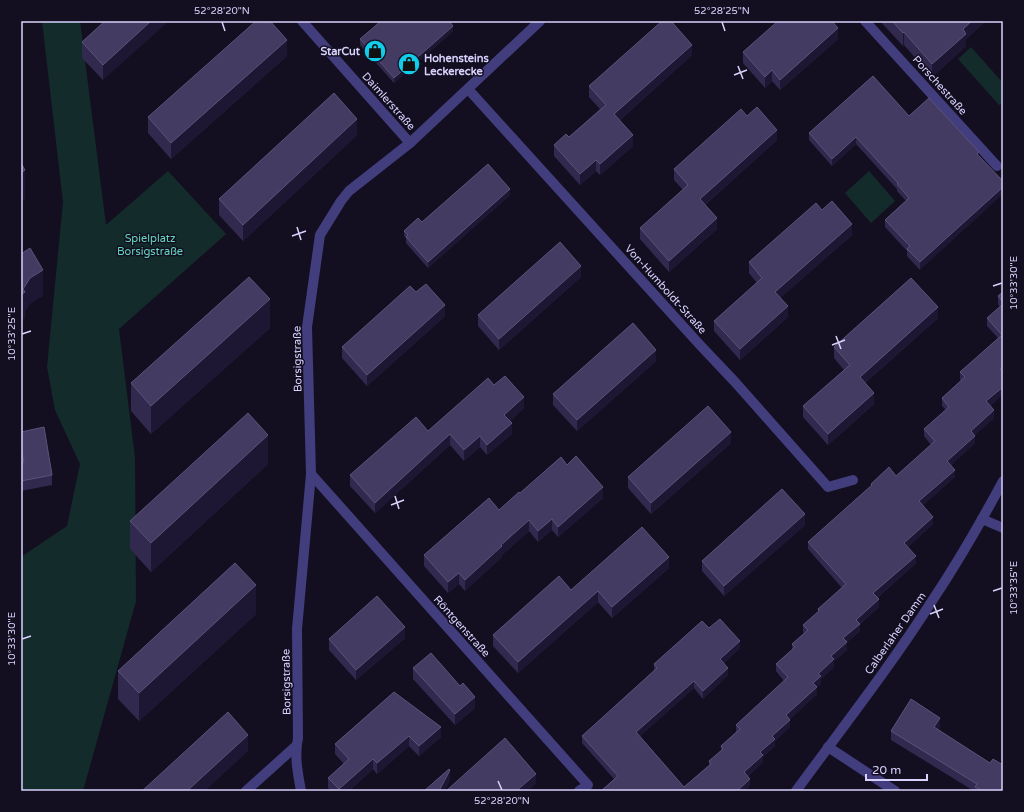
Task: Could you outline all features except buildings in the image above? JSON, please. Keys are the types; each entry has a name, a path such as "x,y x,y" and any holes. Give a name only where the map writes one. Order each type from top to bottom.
{"street":[{"name":"Daimlerstraße","path":"302,21 410,143"},
{"name":"Borsigstraße","path":"301,791 297,768 296,746 298,738 297,629 311,474 307,327 320,236 341,201 349,191 410,143 540,21"},
{"name":"Porschestraße","path":"865,21 997,166"},
{"name":"Von-Humboldt-Straße","path":"468,89 735,382 828,487 853,480"},
{"name":"Röntgenstraße","path":"311,474 588,785 580,791"},
{"name":"Calberlaher Damm","path":"796,791 932,602 1003,481"},
{"path":"982,519 1003,528"},
{"path":"246,791 296,746"},
{"path":"828,747 895,791"}],"green space":[{"name":"Spielplatz Borsigstraße","path":"42,21 80,21 106,225 168,171 226,234 119,329 135,458 136,601 83,791 21,791 21,557 67,526 80,464 55,410 47,367 63,202"},
{"path":"971,47 1003,83 1003,102 999,105 958,59"},
{"path":"869,171 895,201 871,223 845,193"}],"place":[{"name":"StarCut","path":"375,51"},
{"name":"Hohensteins Leckerecke","path":"409,64"}]}
